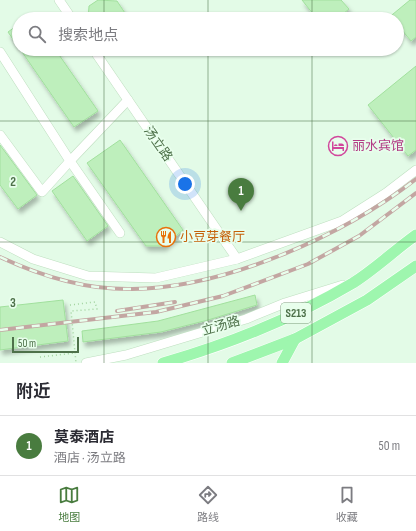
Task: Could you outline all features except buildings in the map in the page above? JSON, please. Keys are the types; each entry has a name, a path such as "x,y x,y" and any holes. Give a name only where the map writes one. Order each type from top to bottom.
{"main road":[{"name":"立汤路","path":"162,363 193,354 281,321 354,282 416,235"},
{"name":"S213","path":"232,363 295,339 367,300 416,266"},
{"path":"282,363 295,339"}],"street":[{"path":"59,0 67,12"},
{"path":"0,52 70,161 120,233"},
{"name":"汤立路","path":"98,56 237,259"},
{"path":"0,135 42,192 128,100"},
{"path":"0,242 33,259 88,276 156,278 237,259 342,221 386,193 416,170"},
{"name":"立汤路","path":"86,363 126,355 246,319 286,303 354,282"}],"path":[{"path":"70,306 95,302 97,309 71,311 76,363"},
{"path":"40,357 75,353"}],"railway":[{"path":"0,257 48,276 98,287 132,289 168,286 205,279 243,269 282,255 319,239 354,220 387,200 416,179"},
{"path":"0,330 156,312 223,296 308,264 359,236 416,193"},
{"path":"117,311 175,302"}],"place":[{"name":"丽水宾馆","path":"338,146"},
{"name":"莫泰酒店","path":"241,211"},
{"name":"小豆芽餐厅","path":"166,237"}]}
